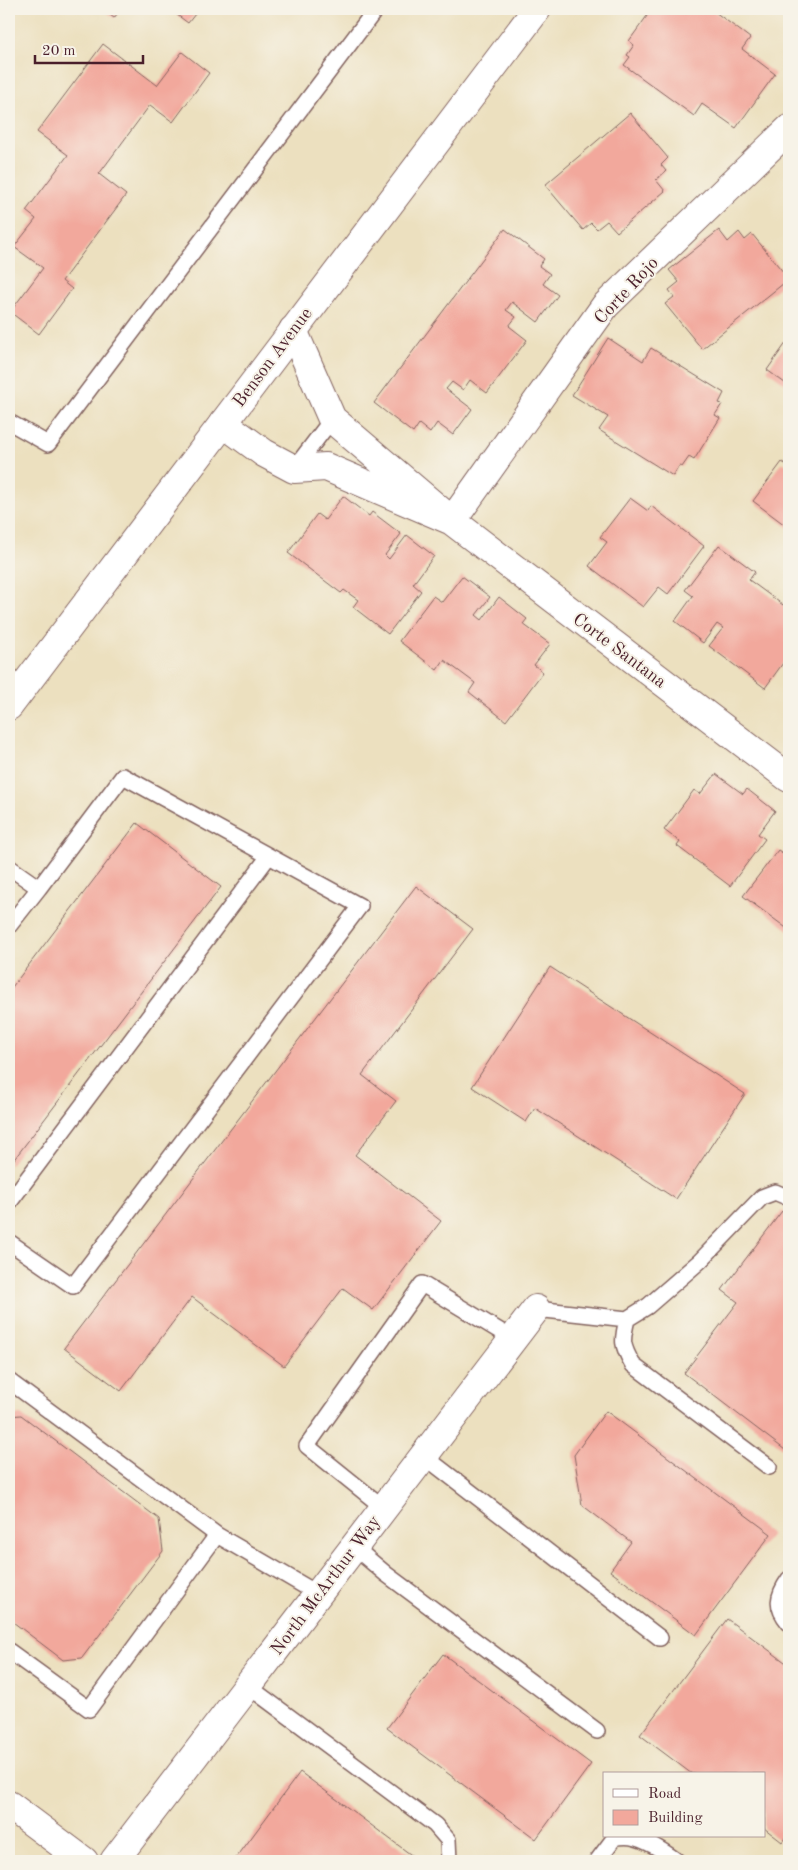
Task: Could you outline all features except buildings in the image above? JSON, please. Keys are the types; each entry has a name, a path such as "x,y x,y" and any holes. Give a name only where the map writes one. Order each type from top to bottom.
{"street":[{"name":"Benson Avenue","path":"12,694 223,423 537,9"},
{"name":"Corte Rojo","path":"452,521 605,306 789,129"},
{"name":"Corte Santana","path":"293,330 332,419 452,521 789,778"},
{"path":"223,423 264,453 294,469"},
{"name":"Corte Santana","path":"294,469 326,467 452,521"},
{"name":"North McArthur Way","path":"114,1861 536,1309"},
{"path":"9,1805 84,1861"}],"lane":[{"path":"9,422 48,444 376,9"},
{"path":"294,469 332,419"},
{"path":"9,926 123,776 360,906 73,1286 9,1242"},
{"path":"9,1203 269,856"},
{"path":"9,867 39,888"},
{"path":"536,1309 627,1318 648,1306 700,1261 762,1197 775,1192 789,1198"},
{"path":"384,1508 307,1446 422,1284 513,1339"},
{"path":"627,1318 623,1339 625,1351 634,1365 769,1467"},
{"path":"9,1381 217,1535 318,1594"},
{"path":"424,1456 660,1638"},
{"path":"9,1651 89,1709 217,1535"},
{"path":"354,1547 390,1577 597,1731"},
{"path":"789,1579 780,1594 779,1604 782,1615 789,1624"},
{"path":"248,1686 435,1825 448,1840 449,1861"},
{"path":"597,1861 614,1838"},
{"path":"635,1838 646,1842 677,1861"}]}
